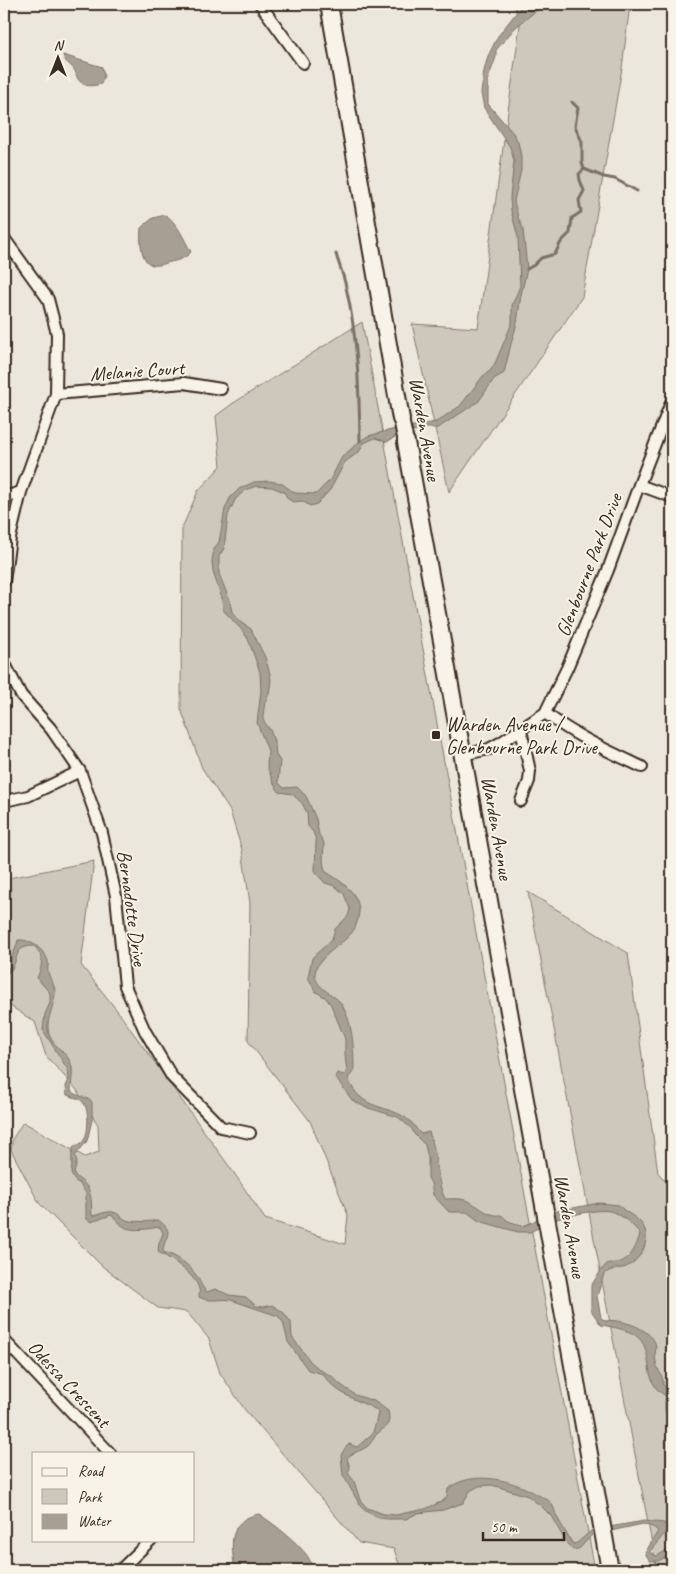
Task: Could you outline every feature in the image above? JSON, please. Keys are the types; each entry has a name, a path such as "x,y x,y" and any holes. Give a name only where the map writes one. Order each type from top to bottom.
{"main road":[{"name":"Warden Avenue","path":"329,4 401,418 610,1570"}],"street":[{"path":"260,4 303,63"},
{"path":"4,238 48,299 57,334 56,394 21,492 10,538 4,581"},
{"name":"Melanie Court","path":"56,394 184,383 221,389"},
{"name":"Glenbourne Park Drive","path":"462,755 489,749 545,713 568,668 608,570 672,400"},
{"path":"639,485 672,498"},
{"path":"4,497 21,492"},
{"name":"Bernadotte Drive","path":"4,662 21,695 51,729 80,770 102,833 114,887 125,986 145,1030 172,1077 221,1127 250,1133"},
{"path":"545,713 590,743 642,768"},
{"path":"521,730 530,772 529,781 521,801"},
{"path":"4,801 28,796 80,770"},
{"name":"Odessa Crescent","path":"4,1340 109,1452"},
{"path":"120,1570 150,1542"}],"green space":[{"path":"514,4 630,4 622,68 582,297 449,492 412,324 478,328 520,25"},
{"path":"362,322 595,1570 401,1570 394,1549 359,1543 245,1410 220,1373 209,1339 187,1312 158,1308 102,1266 39,1203 11,1150 13,1138 23,1122 85,1157 99,1152 98,1125 76,1089 46,1056 35,1022 4,1002 4,879 94,861 81,965 116,1009 265,1219 345,1244 348,1215 310,1121 248,1041 250,903 242,850 230,811 202,768 181,709 182,528 198,491 221,466 216,416"},
{"path":"528,892 628,953 658,1173 672,1187 672,1570 657,1570"}],"water":[{"path":"523,4 526,4 526,9 529,11 532,10 535,4 544,4 515,28 496,50 496,57 488,79 488,104 513,133 518,142 521,156 521,170 514,201 523,229 527,269 517,323 504,373 494,379 479,401 438,428 427,428 395,437 387,442 375,438 364,443 359,452 345,462 330,490 317,504 310,506 302,501 293,502 288,499 284,492 272,487 256,486 244,491 235,500 228,515 224,549 219,556 219,574 230,601 232,612 240,622 251,629 265,657 270,674 269,694 265,702 263,720 270,730 275,744 276,755 280,761 278,782 284,788 297,787 306,796 316,819 319,835 324,843 323,861 325,871 353,893 358,906 359,913 354,929 349,936 321,961 315,973 317,982 339,1001 344,1008 350,1025 354,1071 348,1078 353,1089 368,1102 402,1116 412,1123 421,1134 429,1132 445,1199 465,1200 491,1214 501,1215 508,1221 523,1226 533,1222 542,1214 599,1203 619,1205 640,1222 646,1234 646,1241 641,1253 632,1264 604,1274 597,1296 601,1318 606,1321 619,1321 635,1326 649,1334 654,1340 656,1361 663,1385 672,1392 672,1426 666,1412 666,1396 653,1383 647,1354 641,1340 627,1331 601,1325 591,1310 591,1286 608,1263 620,1262 633,1252 640,1234 635,1227 613,1212 599,1211 544,1222 540,1227 530,1232 518,1232 479,1221 467,1212 449,1212 433,1195 428,1178 428,1158 425,1145 414,1134 412,1129 398,1117 365,1107 352,1100 335,1077 337,1073 344,1075 347,1072 345,1039 331,1005 326,998 315,991 308,977 312,958 332,939 335,929 348,916 350,909 344,894 335,886 325,883 315,872 316,840 308,826 307,813 302,803 292,794 279,792 273,782 267,766 268,751 257,723 261,691 260,672 248,639 223,610 222,599 213,572 214,549 219,542 225,509 230,498 239,489 254,482 269,481 281,483 295,493 316,494 330,480 342,457 360,441 368,436 391,430 436,422 460,406 483,376 491,370 496,361 512,323 512,305 520,286 518,237 511,211 510,197 514,161 510,147 484,108 481,93 488,56 498,36"},
{"path":"63,55 102,67 104,76 101,84 89,86 80,82 74,69"},
{"path":"165,215 176,226 191,252 178,260 160,265 152,265 144,258 142,253 141,228 153,218"},
{"path":"18,940 32,943 46,957 48,972 55,991 49,1021 49,1035 70,1061 72,1067 71,1091 92,1102 92,1120 87,1141 75,1156 77,1161 74,1174 88,1189 91,1198 92,1216 110,1212 116,1213 129,1221 158,1220 164,1224 168,1232 163,1252 177,1258 190,1267 207,1292 215,1289 229,1295 246,1297 256,1306 272,1305 283,1312 291,1322 292,1337 310,1361 355,1395 374,1401 388,1411 388,1424 375,1436 368,1446 347,1458 350,1468 348,1473 354,1481 360,1500 367,1508 384,1514 396,1515 425,1509 443,1501 447,1496 448,1489 458,1483 469,1479 493,1479 517,1485 549,1501 573,1544 577,1543 592,1530 644,1521 664,1523 668,1528 650,1553 657,1556 672,1547 672,1554 658,1561 650,1561 645,1553 658,1531 653,1527 643,1524 592,1535 580,1548 574,1550 567,1544 551,1516 541,1506 528,1496 492,1485 479,1486 470,1491 463,1503 443,1510 418,1513 406,1519 379,1518 361,1507 343,1475 341,1455 347,1445 357,1447 373,1433 377,1410 340,1391 323,1374 308,1370 288,1342 283,1322 278,1316 231,1300 207,1300 199,1297 199,1290 193,1278 158,1252 163,1233 160,1227 141,1230 131,1229 121,1225 111,1215 91,1222 86,1218 86,1193 71,1174 74,1146 83,1141 87,1132 88,1120 85,1104 77,1098 67,1095 68,1070 43,1030 45,1014 50,1003 50,993 37,978 42,961 40,954 34,946 21,949 13,967 4,975 4,971 10,967"},
{"path":"259,1514 300,1547 307,1555 312,1570 235,1570 232,1543 236,1528 249,1517"}],"waterway":[{"path":"572,102 578,108 575,126 582,142 582,163 584,169"},
{"path":"584,169 615,179 637,191"},
{"path":"527,269 541,258 555,254 561,242 570,233 572,218 581,212 579,200 584,191 579,174 584,169"},
{"path":"336,254 345,283 353,325 360,441"}],"place":[{"name":"Warden Avenue / Glenbourne Park Drive","path":"436,735"}]}
